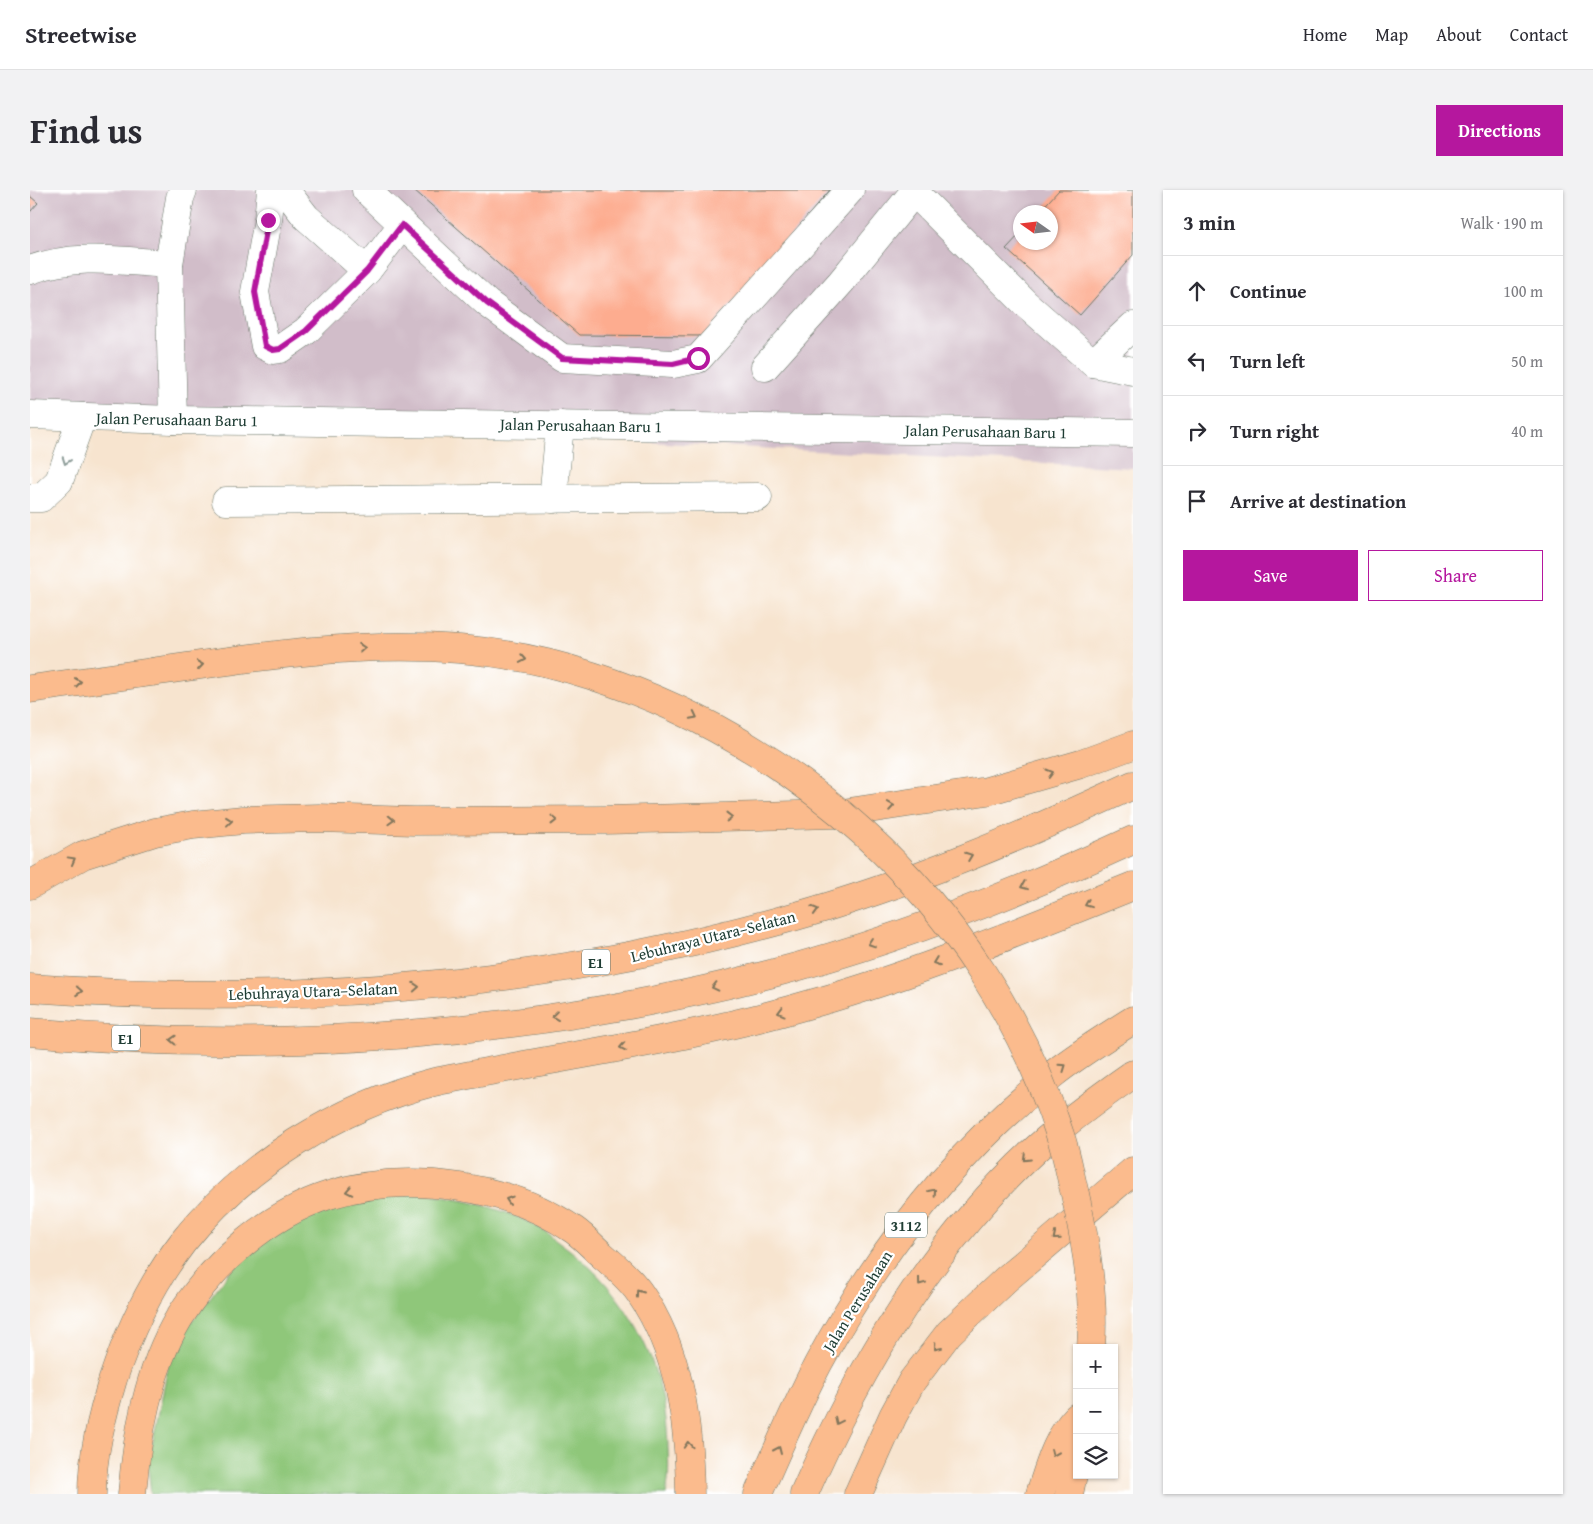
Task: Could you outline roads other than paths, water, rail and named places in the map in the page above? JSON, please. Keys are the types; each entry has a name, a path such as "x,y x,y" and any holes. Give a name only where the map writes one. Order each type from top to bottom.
{"main road":[{"path":"30,689 225,661 378,647 441,648 546,663 643,693 728,733 772,760 851,821 916,885 964,945 1014,1028 1029,1056 1061,1136 1087,1258 1091,1296 1091,1344"},
{"path":"30,885 83,855 129,840 193,825 243,820 319,818 414,821 836,814 978,792 1081,764 1133,745"},
{"name":"Lebuhraya Utara–Selatan","path":"30,988 192,995 369,990 489,979 626,957 749,929 835,904 933,870 1022,836 1133,784"},
{"name":"E1","path":"30,1032 222,1042 276,1040 442,1031 606,1010 762,976 834,956 1012,891 1133,840"},
{"path":"92,1494 97,1443 107,1399 122,1351 161,1275 184,1242 230,1193 292,1145 327,1123 396,1091 434,1082 668,1039 814,1004 885,982 1133,886"},
{"name":"Jalan Perusahaan","path":"758,1494 818,1365 847,1313 898,1235 933,1192 1022,1100 1053,1074 1133,1020"},
{"name":"3112","path":"804,1494 839,1418 867,1366 911,1294 941,1255 1000,1184 1037,1148 1075,1116 1133,1074"},
{"path":"858,1494 893,1416 912,1381 944,1339 978,1304 1133,1171"},
{"path":"132,1494 138,1439 146,1405 165,1346 179,1319 217,1268 266,1226 299,1207 330,1195 393,1184 421,1182 450,1185 486,1194 529,1207 552,1218 574,1231 616,1267 637,1289 665,1338 679,1386 686,1415 690,1494"},
{"path":"1040,1494 1058,1444 1073,1421"},
{"path":"1069,1494 1073,1474"}],"street":[{"path":"172,420 169,264 183,190"},
{"path":"271,190 268,220 255,292 265,346 273,350 280,349 306,331 367,271 402,225"},
{"path":"285,190 306,217 367,271"},
{"path":"366,190 487,303 562,358 673,364 698,358 850,190"},
{"path":"765,366 841,282 915,191 1025,303 1093,363 1133,371"},
{"path":"30,270 53,262 83,259 169,264"},
{"path":"1093,363 1133,326"},
{"name":"Jalan Perusahaan Baru 1","path":"30,415 172,420 1133,433"},
{"path":"30,498 41,498 59,481 82,417"},
{"path":"553,498 560,425"},
{"path":"226,501 758,497"}]}
